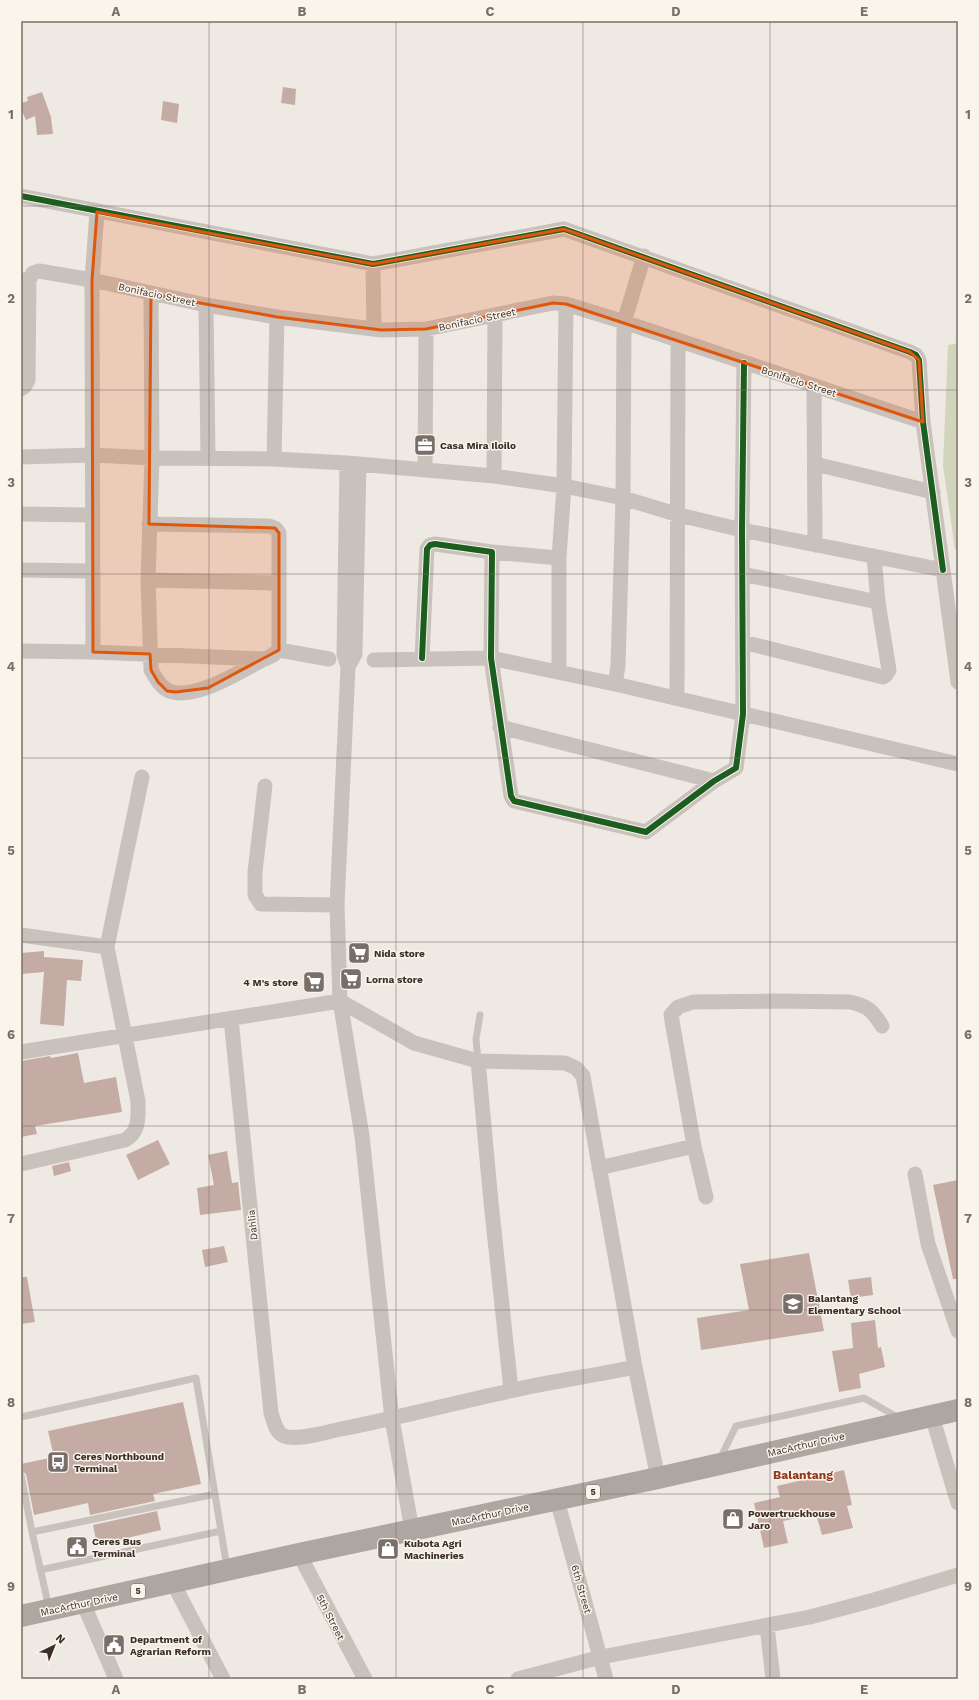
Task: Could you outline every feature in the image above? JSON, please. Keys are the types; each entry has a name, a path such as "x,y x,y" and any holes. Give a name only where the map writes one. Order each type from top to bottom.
{"main road":[{"name":"MacArthur Drive","path":"21,1616 299,1554 658,1478 958,1410"}],"street":[{"path":"21,196 97,212 373,264 564,229 644,256 916,355 919,360 923,422 958,682"},
{"path":"93,652 91,515 93,455 92,280 97,212"},
{"path":"615,684 618,666 623,498 624,322 644,256"},
{"path":"373,264 374,329"},
{"name":"Bonifacio Street","path":"25,280 33,273 39,271 92,280 206,305 277,317 374,329 426,329 553,303 566,304 923,422"},
{"path":"23,388 28,380 24,335 25,280"},
{"path":"151,294 152,458 148,580 151,670 158,682 167,691 176,692 208,688 273,655 279,650"},
{"path":"559,671 559,558 564,486 566,304"},
{"path":"206,305 208,458"},
{"path":"494,476 495,315"},
{"path":"274,459 277,317"},
{"path":"425,470 426,329"},
{"path":"677,698 679,515 678,341"},
{"path":"492,552 491,658 511,796 514,800 520,803 646,832 714,781 736,768 743,714 742,530 744,363"},
{"path":"814,386 815,545"},
{"path":"21,457 93,455 152,458 274,459 494,476 564,486 623,498 679,515 742,530 943,570"},
{"path":"353,464 350,646 355,654 348,667 337,905 340,1001 362,1136 392,1419 412,1530"},
{"path":"814,464 933,492"},
{"path":"21,514 91,515"},
{"path":"149,524 269,526 275,528 279,533 279,650"},
{"path":"422,658 427,549 430,545 435,544 492,552 559,558"},
{"path":"743,642 883,677 886,675 888,670 878,602 874,556"},
{"path":"21,570 92,571"},
{"path":"742,574 878,602"},
{"path":"148,580 279,583"},
{"path":"279,650 329,659"},
{"path":"21,651 93,652 265,659"},
{"path":"374,660 491,658 559,671 958,764"},
{"path":"500,727 714,781"},
{"path":"21,1164 124,1140 132,1136 135,1130 138,1118 138,1101 107,947 142,777"},
{"path":"265,786 255,872 255,895 261,904 337,905"},
{"path":"21,935 107,947"},
{"path":"21,1052 340,1001 414,1043 478,1061 565,1063 576,1068 583,1076 635,1367 658,1478"},
{"path":"706,1197 694,1146 671,1015 678,1007 693,1002 850,1002 861,1004 873,1012 882,1026"},
{"name":"Dahlia","path":"230,1018 271,1405 277,1431 284,1436 294,1437 392,1419"},
{"path":"478,1061 511,1390"},
{"path":"599,1168 694,1146"},
{"path":"915,1174 928,1244 958,1331"},
{"path":"392,1419 511,1390 635,1367"},
{"path":"932,1416 958,1503"},
{"name":"6th Street","path":"557,1500 606,1679"},
{"name":"5th Street","path":"299,1554 364,1679"},
{"path":"518,1679 601,1657 767,1626 874,1600 958,1576"},
{"path":"173,1583 223,1679"},
{"path":"83,1603 116,1679"},
{"path":"767,1626 773,1679"}],"lane":[{"path":"478,1061 476,1039 480,1016"},
{"path":"21,1417 196,1378 227,1571"},
{"path":"717,1464 736,1426 864,1398 906,1422"},
{"path":"21,1475 49,1610"},
{"path":"32,1532 215,1494"},
{"path":"40,1570 221,1531"}],"highlighted area":[{"path":"97,212 373,264 564,229 910,352 919,360 923,422 566,304 553,303 426,329 381,330 277,317 151,294 149,524 275,528 279,533 279,650 208,688 176,692 167,691 158,682 151,670 150,654 93,652 92,280"}],"green space":[{"path":"958,343 958,552 955,549 943,466 948,345"}],"building":[{"path":"283,87 296,89 295,105 281,103"},
{"path":"42,92 51,117 53,134 37,135 35,116 26,120 21,109 21,103 28,101 27,97"},
{"path":"163,101 179,104 177,123 161,120"},
{"path":"44,951 44,957 83,960 81,981 67,980 64,1026 40,1024 44,972 21,974 21,953"},
{"path":"78,1053 84,1083 116,1077 122,1112 35,1126 37,1134 21,1137 21,1061"},
{"path":"158,1140 170,1164 138,1180 126,1155"},
{"path":"227,1151 232,1183 238,1182 241,1210 200,1215 197,1188 214,1185 208,1155"},
{"path":"69,1162 71,1171 54,1176 52,1166"},
{"path":"958,1180 958,1279 953,1279 933,1185"},
{"path":"224,1246 228,1262 205,1267 202,1250"},
{"path":"809,1253 824,1331 701,1350 697,1318 749,1310 740,1264"},
{"path":"21,1277 27,1277 35,1322 21,1324"},
{"path":"871,1277 873,1295 851,1298 848,1280"},
{"path":"875,1320 878,1348 881,1347 885,1367 859,1374 861,1388 839,1392 832,1351 853,1348 851,1323"},
{"path":"183,1402 201,1484 153,1494 155,1501 90,1515 88,1503 34,1515 26,1474 21,1470 21,1464 54,1457 48,1431"},
{"path":"844,1470 852,1505 847,1506 853,1528 822,1535 816,1514 783,1521 788,1543 764,1548 754,1503 780,1497 777,1486"},
{"path":"157,1511 161,1530 97,1545 93,1525"}],"cycle path":[{"path":"21,196 373,264 564,229 910,352 916,355 919,360 923,422 943,570"},
{"path":"422,658 427,549 430,545 435,544 492,552 491,658 511,796 514,801 646,832 714,781 736,768 743,714 742,530 744,363"}],"place":[{"name":"Casa Mira Iloilo","path":"425,445"},
{"name":"Nida store","path":"359,953"},
{"name":"Lorna store","path":"351,979"},
{"name":"4 M's store","path":"314,982"},
{"name":"Balantang Elementary School","path":"793,1304"},
{"name":"Ceres Northbound Terminal","path":"58,1462"},
{"name":"Powertruckhouse Jaro","path":"733,1519"},
{"name":"Ceres Bus Terminal","path":"77,1547"},
{"name":"Kubota Agri Machineries","path":"388,1549"},
{"name":"Department of Agrarian Reform","path":"114,1645"}],"district":[{"name":"Balantang","path":"803,1475"}]}
